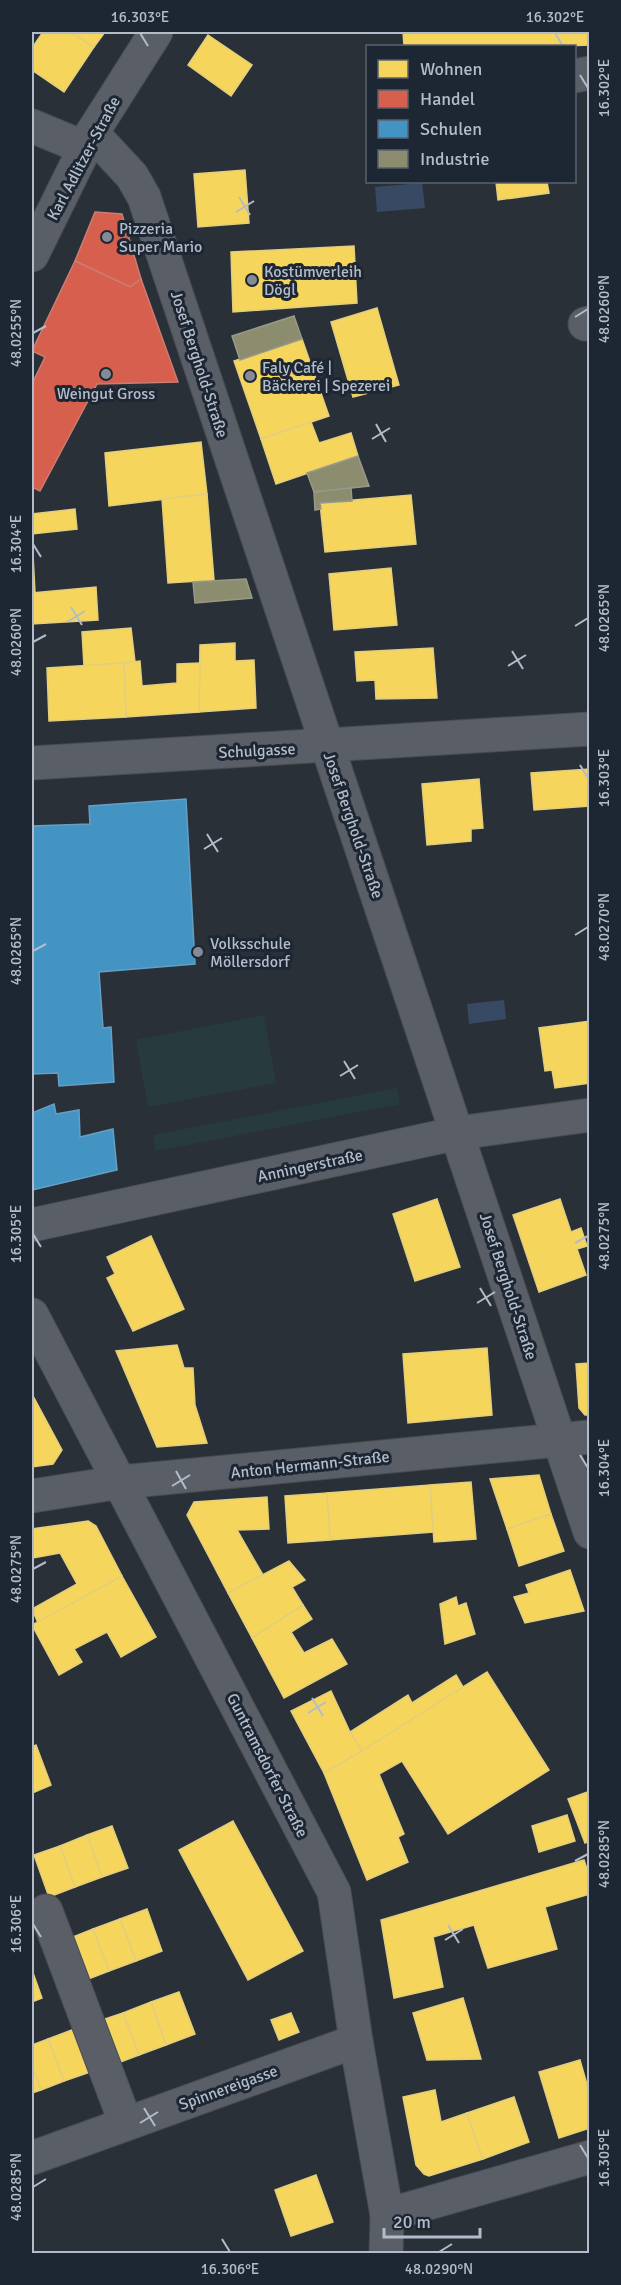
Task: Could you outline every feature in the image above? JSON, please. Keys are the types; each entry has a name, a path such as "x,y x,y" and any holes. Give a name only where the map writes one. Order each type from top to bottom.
{"street":[{"name":"Karl Adlitzer-Straße","path":"32,255 42,206 88,141 156,32"},
{"path":"32,126 88,141"},
{"name":"Josef Berghold-Straße","path":"88,141 132,176 144,197 458,1133 574,1438 590,1532"},
{"name":"Schulgasse","path":"32,763 590,729"},
{"name":"Anningerstraße","path":"32,1225 458,1133 590,1114"},
{"name":"Guntramsdorfer Straße","path":"32,1315 334,1892 356,2041 387,2215 386,2253"},
{"name":"Anton Hermann-Straße","path":"32,1496 121,1482 574,1438"},
{"path":"46,1911 126,2124"},
{"name":"Spinnereigasse","path":"32,2158 356,2041"},
{"path":"387,2215 590,2157"}],"green space":[{"path":"264,1015 276,1083 148,1107 136,1040"},
{"path":"397,1088 400,1104 156,1151 153,1135"}],"water":[{"path":"422,183 425,208 377,212 375,187"},
{"path":"504,1000 506,1019 469,1024 467,1004"}],"building: Wohnen":[{"path":"43,32 71,32 94,47 64,92 32,70 32,48"},
{"path":"71,32 105,32 94,47"},
{"path":"403,32 590,32 590,45 404,45"},
{"path":"208,35 252,65 231,96 188,65"},
{"path":"245,170 249,223 198,227 194,174"},
{"path":"496,183 547,183 549,193 498,200"},
{"path":"354,246 357,303 233,312 231,252"},
{"path":"377,308 399,385 353,397 331,322"},
{"path":"302,339 329,416 261,439 234,361"},
{"path":"311,422 319,443 351,433 358,456 276,484 261,439"},
{"path":"201,442 207,494 109,506 105,453"},
{"path":"207,494 214,580 168,583 162,499"},
{"path":"411,495 416,544 325,552 320,503"},
{"path":"75,509 77,529 32,534 32,514"},
{"path":"32,535 35,593 32,593"},
{"path":"391,568 397,625 334,630 329,574"},
{"path":"96,587 98,620 32,624 32,593"},
{"path":"131,628 135,662 84,666 82,632"},
{"path":"235,643 235,661 254,660 256,708 199,712 200,645"},
{"path":"433,648 437,698 376,699 375,680 357,681 355,652"},
{"path":"140,661 142,686 177,683 177,664 200,663 199,712 126,717 124,663"},
{"path":"124,663 126,717 49,721 47,668"},
{"path":"590,769 590,806 534,810 531,773"},
{"path":"479,779 483,828 471,829 471,841 427,845 422,784"},
{"path":"590,1021 590,1083 555,1088 552,1070 545,1071 539,1028"},
{"path":"437,1199 460,1267 415,1281 393,1214"},
{"path":"560,1199 571,1232 581,1228 587,1246 577,1249 586,1275 539,1292 513,1215"},
{"path":"151,1236 184,1309 133,1331 107,1278 115,1274 107,1257"},
{"path":"177,1345 184,1368 193,1368 195,1405 207,1443 157,1447 116,1351"},
{"path":"487,1348 492,1415 408,1423 403,1354"},
{"path":"590,1363 590,1415 585,1415 579,1408 576,1364"},
{"path":"32,1394 62,1450 53,1464 32,1467"},
{"path":"539,1475 551,1514 507,1529 490,1479"},
{"path":"471,1482 476,1539 434,1542 430,1485"},
{"path":"430,1485 433,1532 330,1540 327,1493"},
{"path":"327,1493 330,1540 288,1543 285,1496"},
{"path":"267,1497 269,1529 237,1530 263,1575 228,1593 187,1515 194,1502"},
{"path":"551,1514 564,1551 519,1566 507,1529"},
{"path":"88,1521 96,1526 122,1576 38,1623 32,1609 77,1584 60,1553 32,1558 32,1529"},
{"path":"289,1561 305,1580 292,1587 303,1605 252,1638 228,1593"},
{"path":"570,1570 584,1611 525,1623 514,1597 529,1593 526,1585"},
{"path":"122,1576 156,1637 121,1657 107,1632 74,1649 82,1662 59,1675 32,1625"},
{"path":"456,1597 458,1606 466,1603 475,1634 445,1644 440,1604"},
{"path":"303,1605 312,1619 291,1632 304,1653 332,1639 347,1664 284,1698 252,1638"},
{"path":"487,1672 549,1770 448,1834 402,1761 379,1774 404,1834 398,1837 408,1862 367,1880 324,1773"},
{"path":"456,1675 463,1687 362,1751 350,1732 408,1695 412,1703"},
{"path":"331,1691 350,1732 362,1751 324,1773 291,1711"},
{"path":"36,1745 51,1785 32,1793 32,1747"},
{"path":"590,1791 590,1841 585,1843 568,1799"},
{"path":"567,1815 575,1841 539,1852 532,1826"},
{"path":"233,1821 303,1951 248,1980 179,1850"},
{"path":"112,1826 128,1868 102,1877 87,1835"},
{"path":"87,1835 102,1877 75,1887 60,1846"},
{"path":"60,1846 75,1887 49,1897 34,1855"},
{"path":"584,1860 590,1878 590,1894 545,1907 557,1949 488,1968 474,1925 433,1937 443,1987 394,1998 381,1920"},
{"path":"147,1909 162,1951 136,1961 120,1919"},
{"path":"120,1919 136,1961 109,1971 93,1929"},
{"path":"93,1929 109,1971 83,1981 68,1939"},
{"path":"32,1970 42,1998 32,2002"},
{"path":"179,1992 195,2034 166,2045 151,2002"},
{"path":"463,1998 481,2059 427,2060 413,2013"},
{"path":"151,2002 166,2045 139,2055 123,2013"},
{"path":"123,2013 139,2055 115,2064 99,2021"},
{"path":"291,2013 299,2032 279,2040 271,2020"},
{"path":"77,2028 93,2071 64,2081 48,2039"},
{"path":"48,2039 64,2081 41,2090 32,2065 32,2045"},
{"path":"580,2060 590,2095 590,2128 559,2138 539,2072"},
{"path":"32,2065 41,2090 32,2093"},
{"path":"435,2090 441,2122 467,2113 483,2159 429,2176 416,2165 403,2097"},
{"path":"514,2097 529,2142 483,2159 467,2113"},
{"path":"316,2175 333,2222 291,2236 275,2190"}],"building: Handel":[{"name":"Pizzeria Super Mario","path":"95,212 122,214 141,279 130,287 75,261"},
{"name":"Weingut Gross","path":"75,261 130,287 141,279 178,382 97,384 40,491 32,487 32,384 45,357 32,351"}],"building: Schulen":[{"path":"186,799 195,964 99,972 103,1028 111,1027 114,1082 59,1086 58,1073 32,1074 32,826 90,824 89,806"},
{"path":"54,1104 56,1114 79,1110 80,1137 113,1129 117,1170 32,1190 32,1113"}],"building: Industrie":[{"path":"294,316 302,339 240,360 232,336"},
{"path":"358,456 369,486 314,492 307,473"},
{"path":"351,488 352,501 320,503 321,509 315,510 314,492"},
{"path":"246,579 252,598 195,603 193,582"}],"place":[{"name":"Pizzeria Super Mario","path":"107,237"},
{"name":"Kostümverleih Dögl","path":"252,280"},
{"name":"Weingut Gross","path":"106,374"},
{"name":"Faly Café | Bäckerei | Spezerei","path":"250,376"},
{"name":"Volksschule Möllersdorf","path":"198,952"}]}
